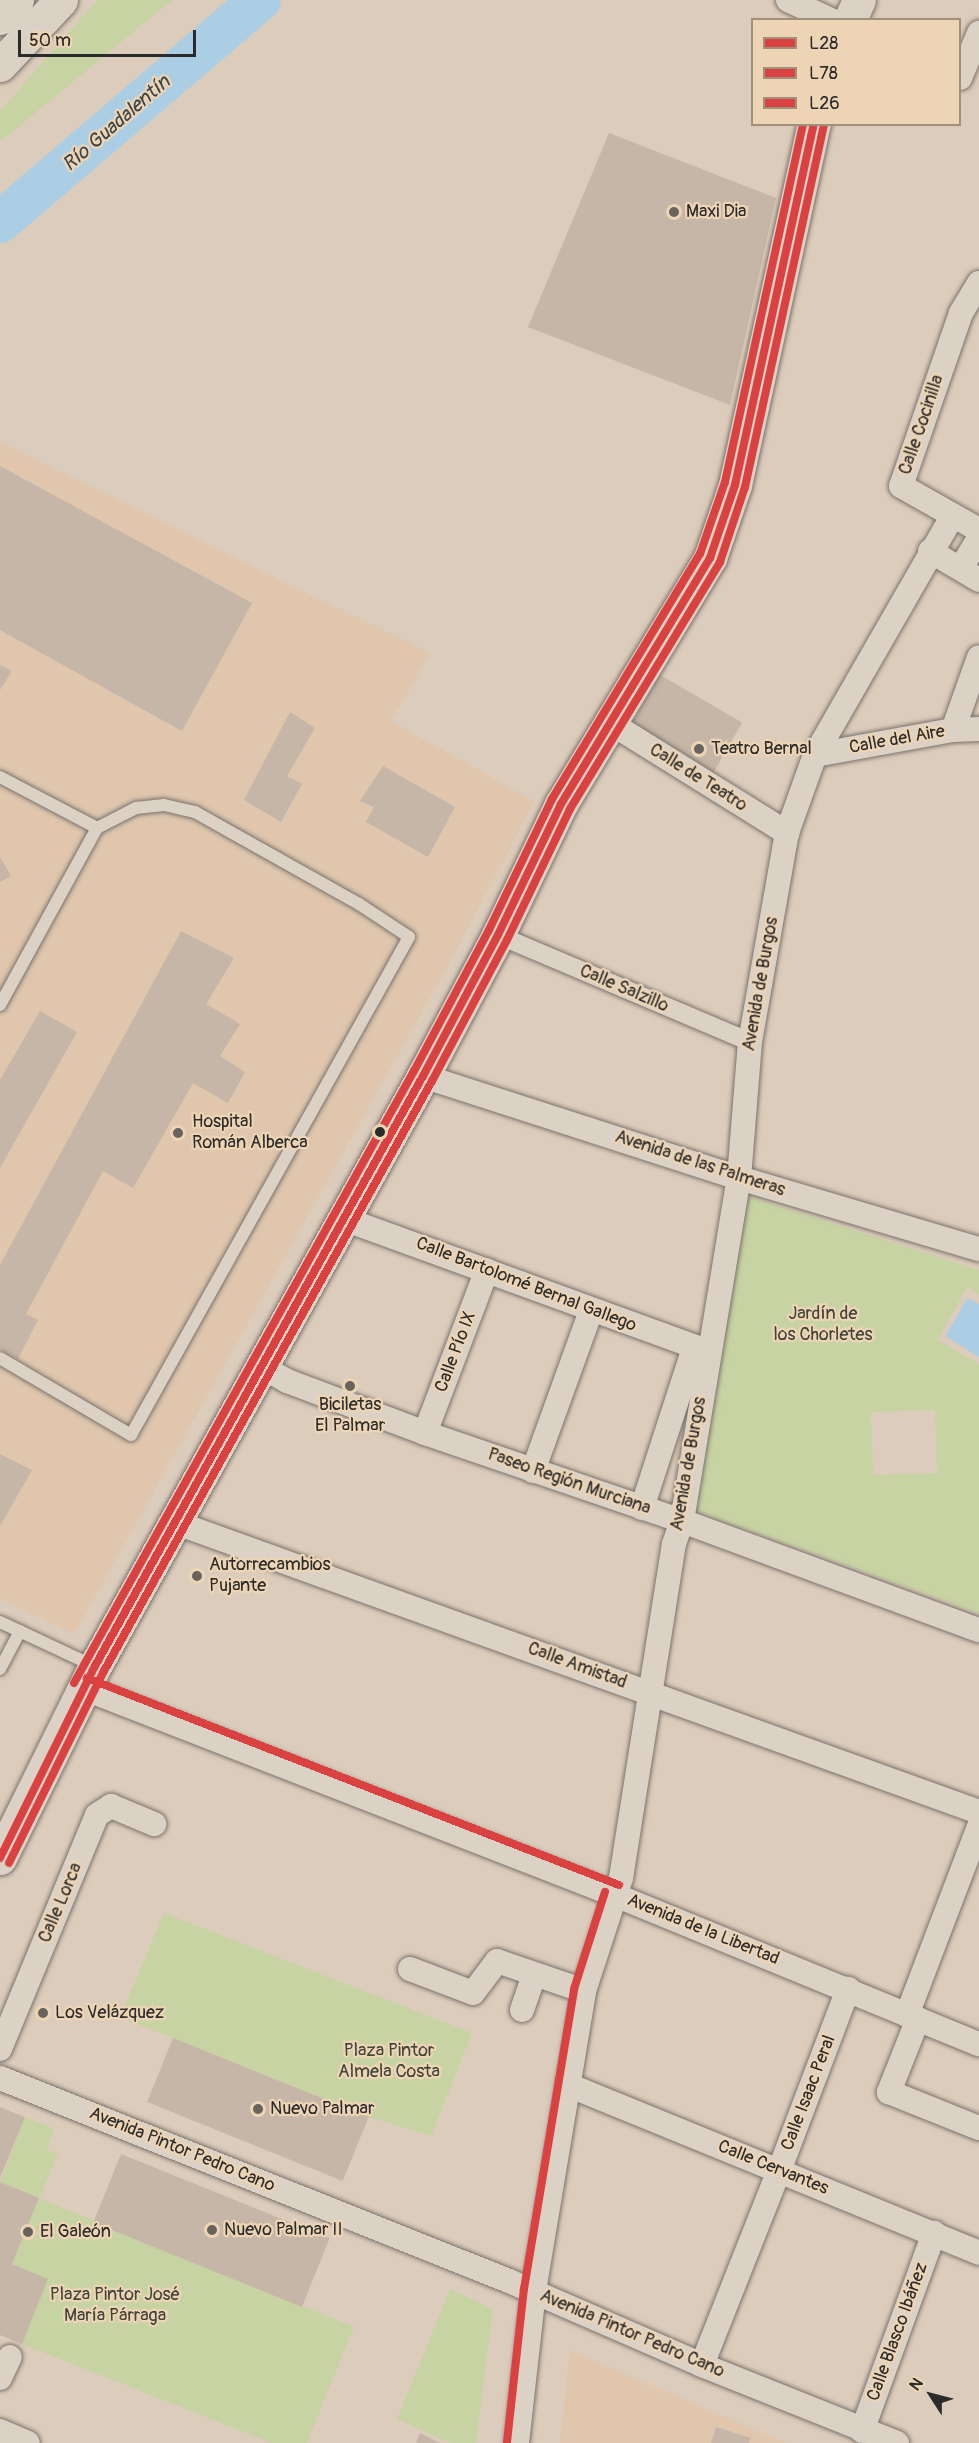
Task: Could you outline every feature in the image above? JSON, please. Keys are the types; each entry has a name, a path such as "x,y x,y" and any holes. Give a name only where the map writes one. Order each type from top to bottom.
{"main road":[{"path":"0,18 17,0"},
{"path":"0,65 61,0"},
{"path":"851,18 859,0"},
{"path":"0,1858 89,1677 423,1076 498,935 561,804 710,558 735,485 784,252 814,126"}],"street":[{"path":"788,0 827,18"},
{"path":"961,77 979,33"},
{"path":"961,80 979,90"},
{"name":"Calle Cocinilla","path":"979,283 961,313 901,486 952,517 979,530"},
{"name":"Avenida de Burgos","path":"517,2443 534,2292 584,1991 621,1878 647,1713 653,1693 674,1544 682,1521 701,1350 739,1178 750,1042 787,833 815,755 930,551 952,517"},
{"path":"930,551 970,574 979,538"},
{"path":"953,730 979,657"},
{"name":"Calle de Teatro","path":"609,723 787,833"},
{"name":"Calle del Aire","path":"815,755 953,730 979,729"},
{"name":"Calle Salzillo","path":"498,935 750,1042"},
{"name":"Avenida de las Palmeras","path":"423,1076 739,1178 979,1249"},
{"name":"Calle Bartolomé Bernal Gallego","path":"344,1219 701,1350"},
{"name":"Calle Pío IX","path":"425,1433 487,1270"},
{"path":"533,1470 591,1311"},
{"path":"642,1508 701,1350"},
{"name":"Paseo Región Murciana","path":"262,1367 287,1381 425,1433 682,1521 979,1630"},
{"name":"Calle Amistad","path":"174,1522 979,1812"},
{"name":"Avenida de la Libertad","path":"89,1677 979,2044"},
{"name":"Calle Lorca","path":"0,2049 97,1815 111,1806 154,1824"},
{"path":"979,1826 889,2092 979,2128"},
{"path":"410,1969 474,1993 497,1961 584,1991"},
{"path":"522,2010 534,1975"},
{"name":"Calle Isaac Peral","path":"702,2365 848,1989"},
{"name":"Avenida Pintor Pedro Cano","path":"0,2078 534,2292 702,2365 862,2431 897,2443"},
{"name":"Calle Cervantes","path":"568,2085 979,2253"},
{"name":"Calle Blasco Ibáñez","path":"862,2431 934,2233"},
{"path":"0,2431 28,2443"}],"lane":[{"path":"0,777 97,828"},
{"path":"0,1005 97,828 136,808 164,805 195,812 359,904 409,937 131,1435 0,1358"},
{"path":"0,1622 20,1631 89,1677"},
{"path":"0,1669 20,1631"}],"shaded area":[{"name":"Hospital Román Alberca","path":"0,442 430,653 391,721 534,801 457,949 74,1634 0,1598"},
{"path":"570,2350 786,2443 560,2443"}],"green space":[{"path":"97,0 172,0 0,142 0,111"},
{"name":"Jardín de los Chorletes","path":"744,1195 979,1270 979,1294 967,1287 937,1340 979,1364 979,1613 692,1510","holes":["935,1410 937,1473 873,1475 871,1412"]},
{"name":"Plaza Pintor Almela Costa","path":"164,1913 472,2033 431,2136 369,2117 120,2017"},
{"path":"25,2117 55,2129 46,2149 58,2154 39,2198 0,2182"},
{"name":"Plaza Pintor José María Párraga","path":"39,2198 354,2327 307,2443 271,2443 22,2344 48,2279 12,2264"},
{"path":"450,2289 493,2309 476,2443 450,2443 397,2419"}],"water":[{"path":"968,1298 979,1304 979,1357 945,1336"}],"building":[{"path":"609,133 776,198 730,405 528,327"},
{"path":"0,466 252,603 182,731 0,630"},
{"path":"0,665 12,671 0,690"},
{"name":"Teatro Bernal","path":"660,675 742,722 713,773 631,725"},
{"path":"290,712 315,728 287,776 302,784 281,822 244,800"},
{"path":"383,766 455,807 428,857 366,822 374,807 360,801"},
{"path":"0,857 11,876 0,882"},
{"path":"181,931 234,958 206,1004 240,1024 220,1056 245,1072 228,1103 193,1083 133,1188 103,1171 26,1314 38,1320 18,1359 0,1349 0,1265"},
{"path":"40,1011 77,1032 0,1168 0,1080"},
{"path":"0,1454 32,1470 0,1526"},
{"name":"Nuevo Palmar","path":"173,2038 369,2117 343,2181 147,2102"},
{"path":"0,2107 25,2117 0,2178"},
{"name":"Nuevo Palmar II","path":"121,2154 330,2238 302,2307 93,2223"},
{"path":"0,2182 39,2198 12,2264 48,2279 22,2344 0,2335"},
{"path":"716,2427 751,2438 749,2443 711,2443"},
{"path":"420,2433 440,2443 416,2443"}],"waterway":[{"name":"Río Guadalentín","path":"0,222 260,0"}],"transit line":[{"name":"L26","path":"74,1683 414,1071 489,930 552,799 700,554 725,482 803,126"},
{"name":"L28","path":"0,1858 95,1666 423,1076 498,935 561,804 710,558 735,485 814,126"},
{"name":"L78","path":"9,1863 104,1671 432,1081 507,940 570,809 720,562 745,487 824,126"},
{"name":"L26","path":"87,1678 619,1885"},
{"name":"L26","path":"507,2442 524,2289 574,1989 605,1892"}],"place":[{"name":"Maxi Dia","path":"674,212"},
{"name":"Teatro Bernal","path":"699,749"},
{"name":"Hospital Román Alberca","path":"178,1133"},
{"name":"Biciletas El Palmar","path":"350,1386"},
{"name":"Autorrecambios Pujante","path":"197,1576"},
{"name":"Los Velázquez","path":"43,2013"},
{"name":"Nuevo Palmar","path":"258,2109"},
{"name":"Nuevo Palmar II","path":"212,2230"},
{"name":"El Galeón","path":"28,2232"}]}
